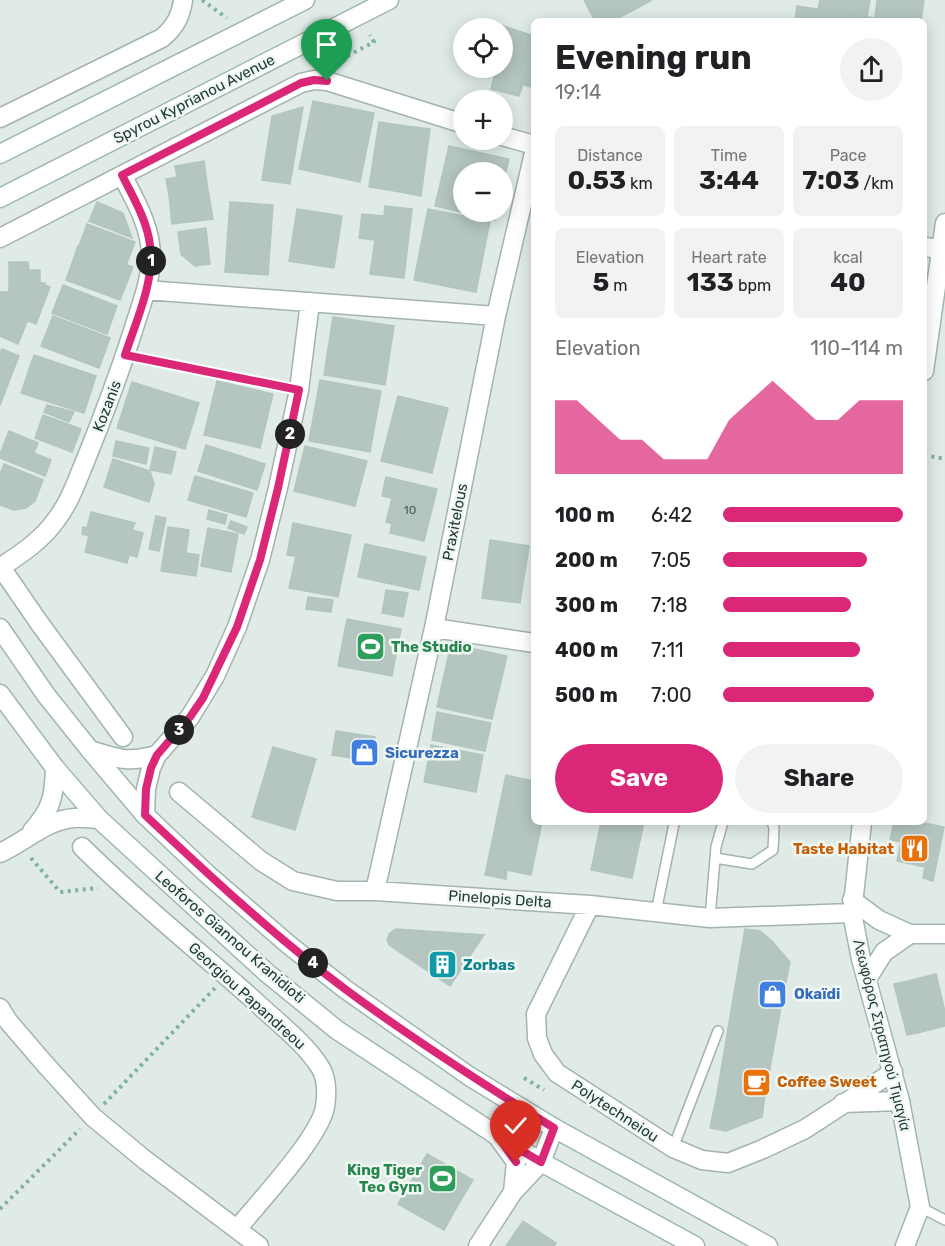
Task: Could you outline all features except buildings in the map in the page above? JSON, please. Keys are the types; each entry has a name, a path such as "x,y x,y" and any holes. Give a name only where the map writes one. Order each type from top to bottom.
{"street":[{"path":"0,154 305,0"},
{"name":"Spyrou Kyprianou Avenue","path":"0,198 389,0"},
{"path":"0,118 162,38 176,23 190,1"},
{"path":"0,238 301,83 314,80 341,85 453,121"},
{"path":"513,139 531,145"},
{"name":"Praxitelous","path":"375,891 434,628 496,316 531,166"},
{"name":"Kozanis","path":"0,566 29,548 44,535 66,506 95,438 146,290 150,245 142,218 122,175"},
{"path":"927,330 933,248 945,223"},
{"path":"146,290 496,316"},
{"path":"145,815 146,789 151,768 157,755 183,726 203,698 237,627 262,550 299,390 310,302"},
{"path":"0,566 123,737"},
{"path":"0,628 41,687 145,815 207,874 289,945 345,989 469,1076 554,1128 768,1246"},
{"path":"434,628 531,643"},
{"name":"Leoforos Giannou Kranidioti","path":"0,694 55,768 99,819 258,965 337,1030 459,1113 541,1162"},
{"path":"90,750 121,760 157,755"},
{"path":"23,840 45,817 51,804 55,768"},
{"name":"Pinelopis Delta","path":"178,792 261,861 293,881 336,891 375,891 590,905 710,918 852,907"},
{"path":"0,853 61,821 74,818 99,819"},
{"name":"Λεωφόρος Στρατηγού Τιμαγία","path":"862,825 852,907 867,979 900,1101 920,1207"},
{"name":"Georgiou Papandreou","path":"82,847 122,886 308,1050 322,1070 326,1089 325,1109 315,1132 237,1229"},
{"name":"Polytechneiou","path":"590,905 536,1014 537,1038 543,1053 557,1073 674,1148 702,1160 728,1163 805,1129 893,1072"},
{"path":"852,907 910,934 945,934"},
{"path":"867,979 884,952 910,934"},
{"path":"0,1008 8,1021 93,1117 145,1160 259,1246"},
{"path":"842,1103 900,1101"},
{"path":"478,1246 513,1192 541,1162 554,1128"},
{"path":"498,1137 516,1162 513,1192"},
{"path":"541,1162 695,1246"},
{"path":"906,1246 920,1207"}],"lane":[{"path":"656,912 674,825"},
{"path":"710,918 715,858 722,825"},
{"path":"715,858 752,864 773,850 773,825"},
{"path":"674,1148 718,1031"},
{"path":"920,1207 945,1220"}],"path":[{"path":"190,1 232,22"},
{"path":"341,85 333,64 374,42 370,34"},
{"path":"125,355 299,390"},
{"path":"927,456 945,459"},
{"path":"23,840 60,892 122,886"},
{"path":"0,1209 93,1117 226,976"}],"place":[{"name":"The Studio","path":"370,647"},
{"name":"Sicurezza","path":"364,753"},
{"name":"Taste Habitat","path":"915,849"},
{"name":"Zorbas","path":"442,965"},
{"name":"Okaïdi","path":"773,994"},
{"name":"Coffee Sweet","path":"756,1082"},
{"name":"King Tiger Teo Gym","path":"443,1179"}],"route":[{"path":"327,81 314,80 301,83 122,175 147,232 151,258 146,290 125,355 299,390 260,560 237,627 203,698 190,717 157,755 146,789 145,815 207,874 289,945 345,989 469,1076 554,1128 541,1162 498,1137 516,1162"}]}
